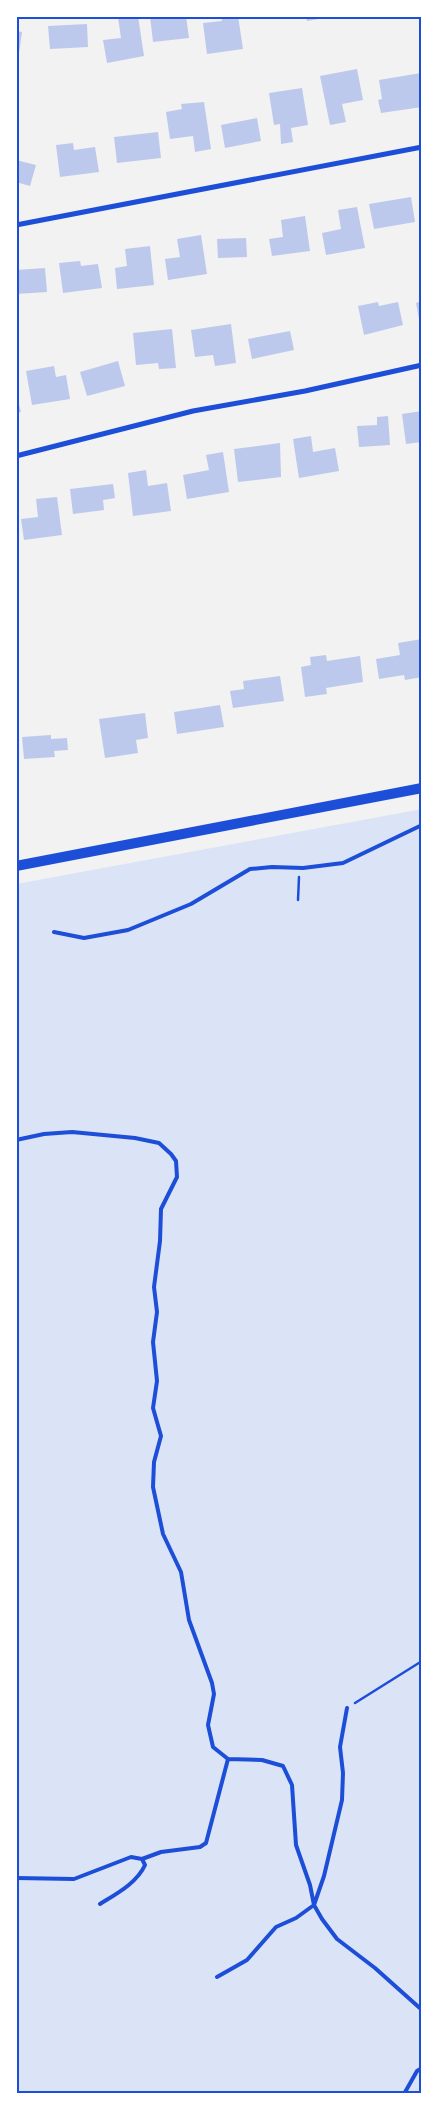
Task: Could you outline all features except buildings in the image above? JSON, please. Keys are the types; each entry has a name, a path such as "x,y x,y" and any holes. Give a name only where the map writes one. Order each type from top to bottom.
{"main road":[{"path":"16,866 422,788"}],"street":[{"path":"16,225 422,148"},
{"path":"16,456 192,411 305,391 422,365"}],"lane":[{"path":"54,932 84,938 114,934 191,904 250,869 332,866 351,861 422,825"},
{"path":"16,1140 44,1134 72,1132 135,1138 158,1143 166,1148 176,1161 177,1178 161,1209 160,1241 154,1287 157,1312 153,1342 157,1381 153,1408 161,1436 154,1462 152,1487 163,1534 181,1572 189,1620 212,1683 214,1694 208,1725 209,1736 213,1746 228,1759 262,1760 283,1766 288,1774 294,1803 296,1845 310,1885 314,1905 337,1939 375,1968 422,2010"},
{"path":"216,1977 247,1960 276,1927 296,1918 314,1905 324,1876 342,1800 343,1773 340,1747 347,1708"},
{"path":"16,1878 74,1879 131,1857 142,1859 161,1852 200,1847 206,1843 228,1759"},
{"path":"100,1904 139,1874 145,1865 142,1859"},
{"path":"404,2094 417,2071 422,2068"}],"path":[{"path":"298,900 298,879 303,868"},
{"path":"347,1708 422,1662"}],"shaded area":[{"path":"422,809 422,2094 16,2094 16,884"}]}
